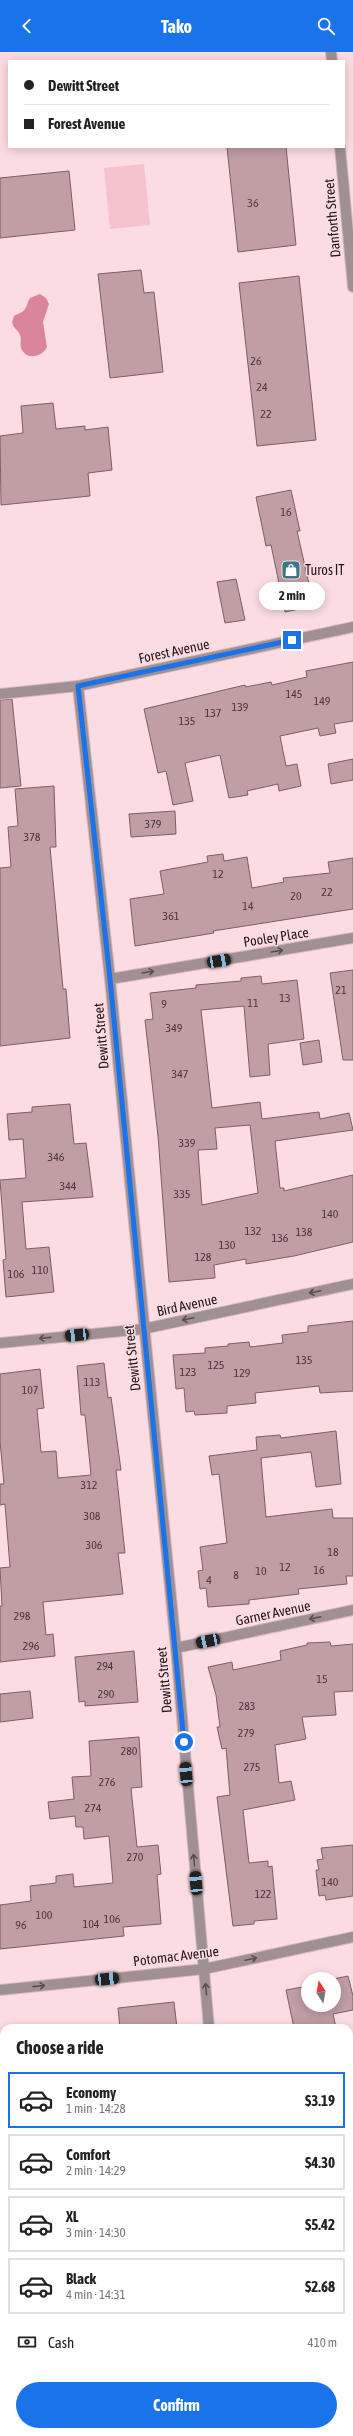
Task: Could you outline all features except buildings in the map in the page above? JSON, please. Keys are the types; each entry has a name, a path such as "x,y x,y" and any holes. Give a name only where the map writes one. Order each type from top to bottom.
{"street":[{"name":"Danforth Street","path":"340,148 353,287"},
{"name":"Forest Avenue","path":"0,694 78,686 353,627"},
{"name":"Dewitt Street","path":"78,686 110,979 143,1329 176,1648 210,2024"},
{"name":"Pooley Place","path":"110,979 353,938"},
{"name":"Bird Avenue","path":"0,1343 143,1329 353,1284"},
{"name":"Garner Avenue","path":"176,1648 353,1610"},
{"name":"Potomac Avenue","path":"0,1990 204,1969 353,1936"}],"shaded area":[{"path":"144,164 150,225 110,229 104,168"},
{"path":"40,294 46,298 49,304 43,322 47,347 39,355 31,356 22,350 20,335 13,326 12,322 14,316 25,309 30,298"}],"place":[{"name":"Turos IT","path":"291,570"}],"route":[{"path":"184,1742 110,979 78,686 292,640"}]}
